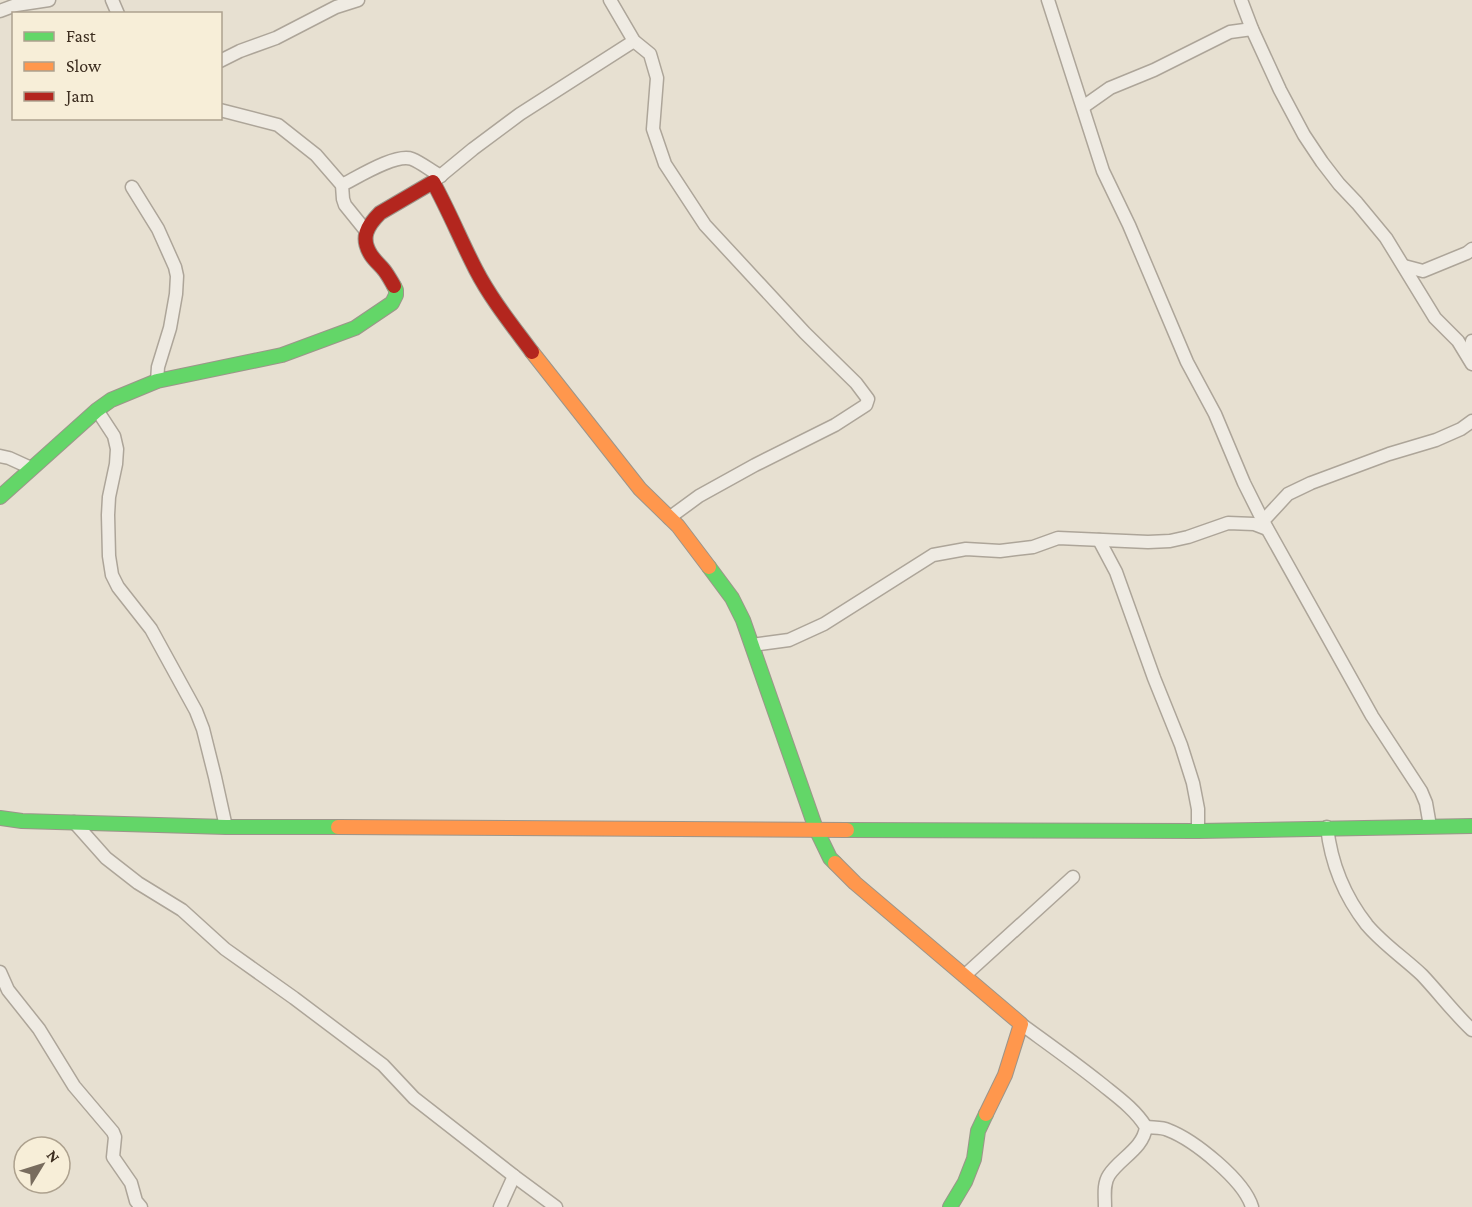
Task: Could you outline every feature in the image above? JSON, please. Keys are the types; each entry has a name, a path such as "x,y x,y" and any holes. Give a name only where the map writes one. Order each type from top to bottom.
{"street":[{"path":"5,6 49,0"},
{"path":"222,60 276,38 336,7 358,0"},
{"path":"610,0 634,41 650,54 657,78 653,129 664,164 705,225 805,333 856,383 868,399 866,405 835,424 699,496 669,518"},
{"path":"1048,0 1103,171 1129,225 1187,362 1215,414 1244,483 1265,525 1372,716 1421,791 1426,803 1430,826"},
{"path":"1230,32 1243,5"},
{"path":"1243,5 1280,90 1322,162 1386,238 1435,318 1458,341 1470,361"},
{"path":"1083,107 1110,88 1154,70 1230,32 1252,29"},
{"path":"2,491 111,400 157,381 282,355 355,328 392,303 396,290 367,246 370,226 388,208 437,179 520,114 634,41"},
{"path":"222,111 278,125 316,155 342,184 344,201 353,214 370,226"},
{"path":"342,184 394,159 404,158 411,158 437,179 477,272 498,306 546,371 640,489 684,534 732,598 743,620 816,829 830,858 855,884 1021,1024 1078,1065 1125,1103 1146,1127 1145,1134 1136,1148 1108,1175 1104,1186 1105,1207"},
{"path":"132,187 158,230 177,276 172,317 158,367 157,381"},
{"path":"1414,284 1423,271 1472,249"},
{"path":"1404,266 1423,271"},
{"path":"1458,341 1472,340 1470,361"},
{"path":"97,410 114,436 117,449 108,515 112,575 118,587 152,629 196,711 203,729 226,827"},
{"path":"1265,525 1288,494 1389,454 1436,440 1470,424"},
{"path":"0,456 32,468"},
{"path":"752,645 789,640 824,624 933,555 966,549 1000,551 1033,547 1058,538 1170,542 1228,523 1265,525"},
{"path":"1099,540 1116,572 1181,745 1198,809 1198,831"},
{"path":"0,818 22,821 226,827 1198,831 1472,826"},
{"path":"74,822 106,858 138,883 182,910 225,949 383,1065 414,1098 556,1207"},
{"path":"1327,827 1335,866 1348,897 1368,926 1424,978 1472,1030"},
{"path":"964,976 1073,877"},
{"path":"0,972 8,990 39,1029 74,1086 113,1132 115,1137 113,1157 131,1183 136,1201 141,1207"},
{"path":"950,1207 965,1182 974,1159 978,1131 1005,1075 1021,1024"},
{"path":"1146,1127 1166,1129 1200,1148 1227,1171 1243,1189 1252,1207"},
{"path":"500,1207 514,1176"}],"traffic: fast":[{"path":"0,497 111,400 157,381 282,355 355,328 392,303 396,295 394,286"},
{"path":"709,567 732,598 743,620 816,829 830,858 835,863"},
{"path":"0,818 22,821 226,827 338,827"},
{"path":"847,830 1198,831 1472,826"},
{"path":"950,1207 965,1182 974,1159 978,1131 986,1114"}],"traffic: slow":[{"path":"532,352 640,489 678,526 709,567"},
{"path":"338,827 847,830"},
{"path":"835,863 855,883 1021,1024 1005,1075 986,1114"}],"traffic: jam":[{"path":"394,286 368,249 366,232 380,213 433,182 482,281 532,352"}]}
